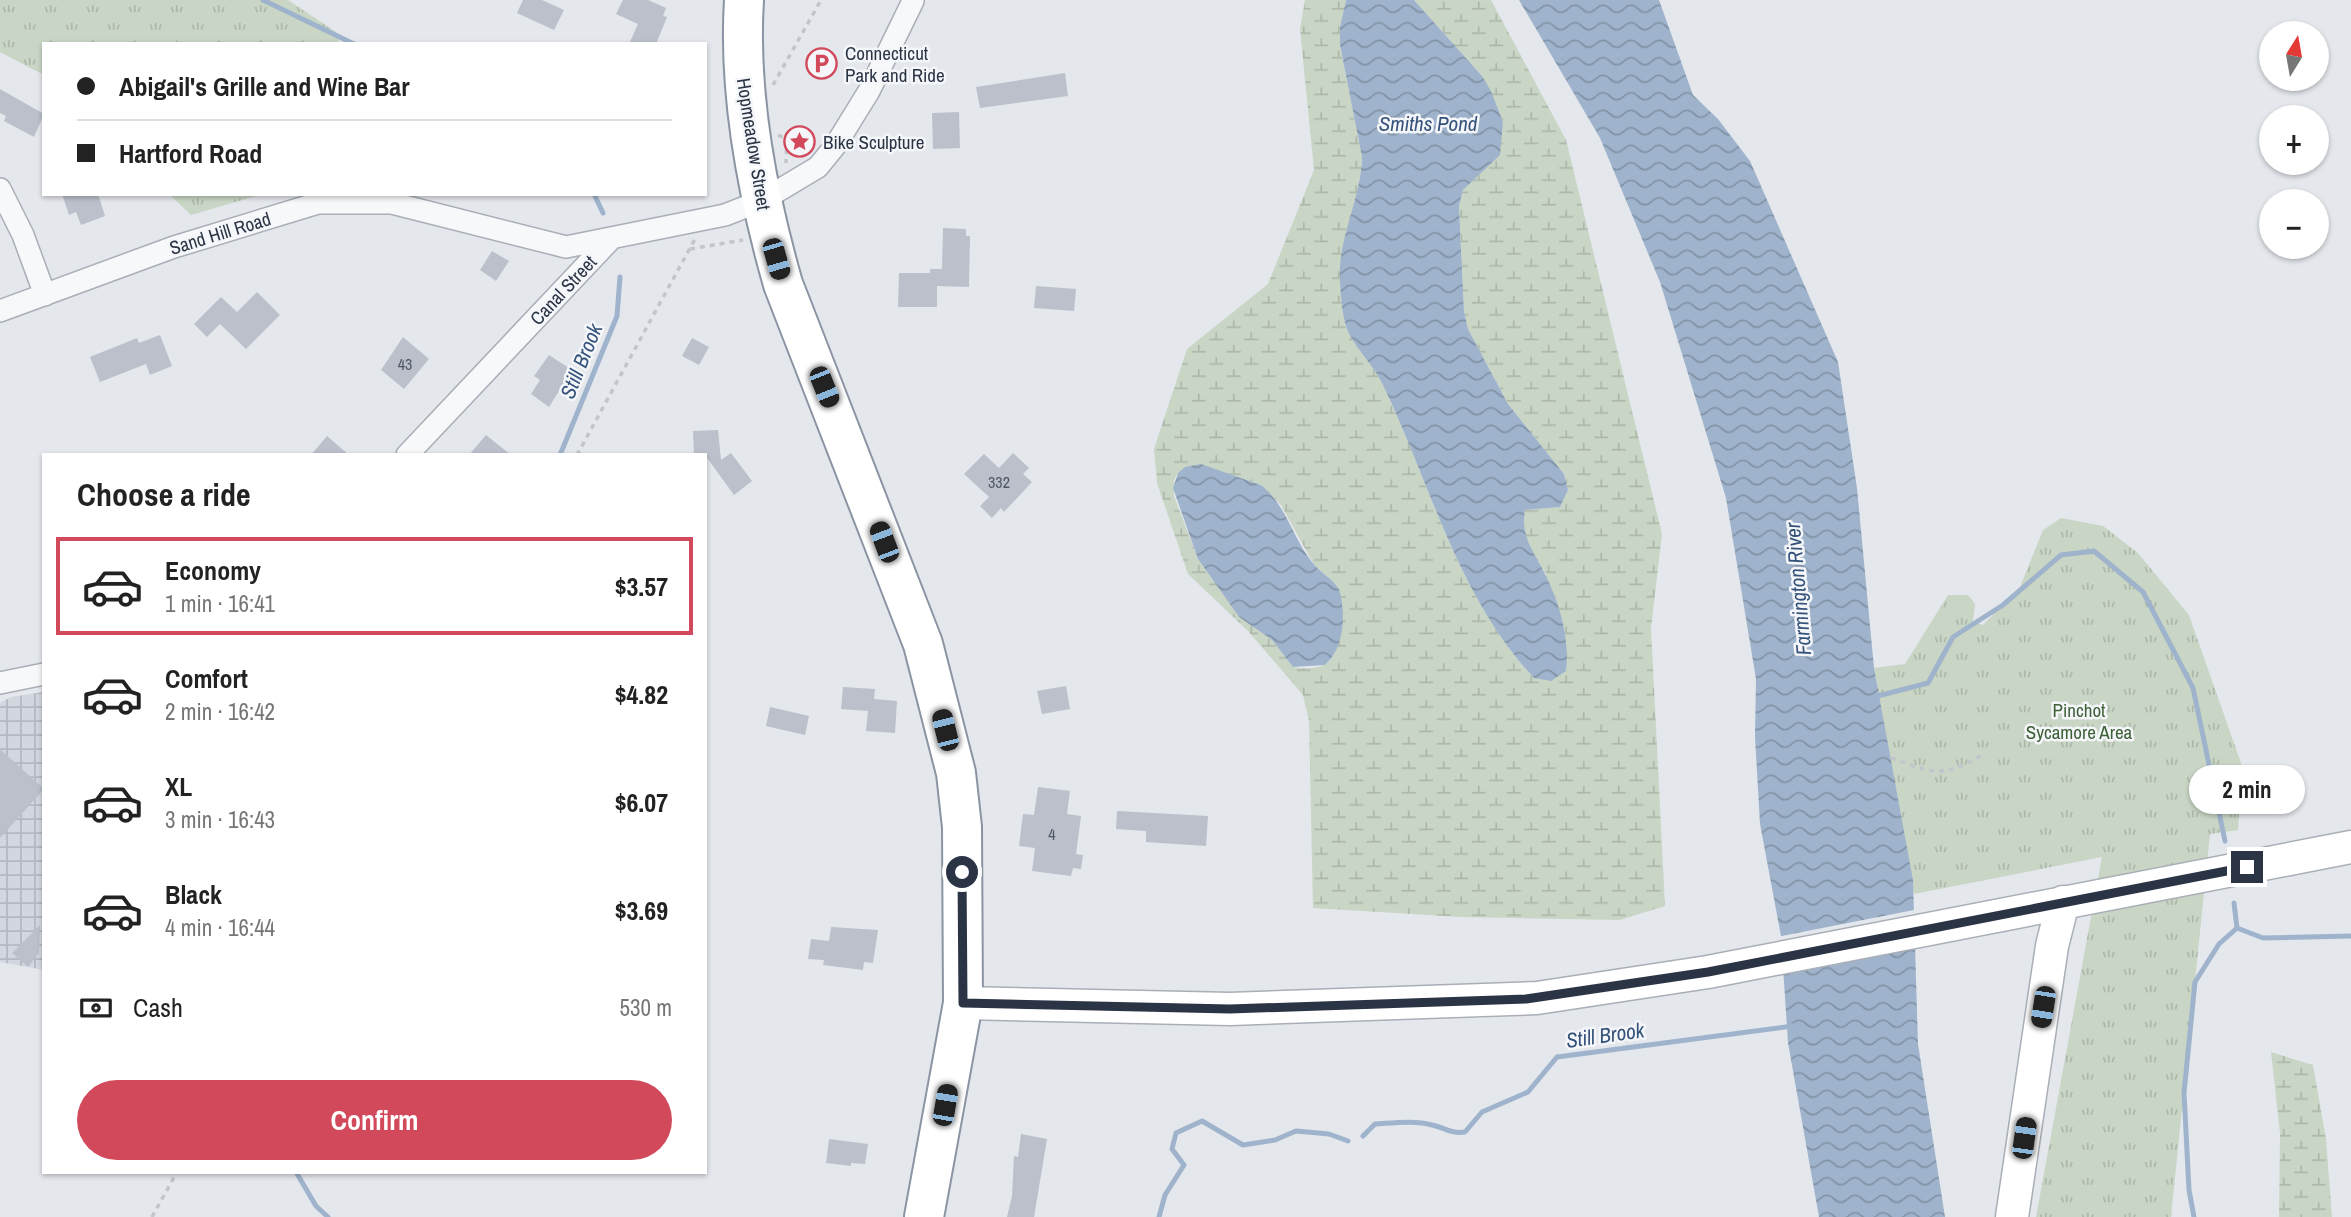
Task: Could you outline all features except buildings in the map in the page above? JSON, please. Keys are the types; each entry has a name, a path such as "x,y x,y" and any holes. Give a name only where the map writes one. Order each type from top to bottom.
{"highway":[{"name":"Hopmeadow Street","path":"744,0 741,54 763,200 783,284 923,643 956,773 962,827 963,1003 924,1217"}],"main road":[{"path":"963,1003 1230,1009 1504,1001 1608,989 2351,847"},
{"path":"2012,1217 2052,946 2063,902"}],"street":[{"name":"Canal Street","path":"409,453 611,239 725,215 763,200 818,167 835,146 869,90 913,1"},
{"path":"0,189 23,235 45,295"},
{"name":"Sand Hill Road","path":"0,311 174,247 318,204 392,203 566,247 611,239"},
{"path":"0,683 42,674"}],"path":[{"path":"771,89 821,0"},
{"path":"578,453 690,249 742,240"},
{"path":"1891,758 1937,773 1953,771 1982,755"},
{"path":"152,1217 176,1174"}],"shaded area":[{"path":"42,692 42,970 0,962 0,703 11,697"}],"green space":[{"path":"0,0 288,0 336,32 339,42 42,42 42,74 0,52"},
{"path":"1305,0 1346,0 1340,27 1340,45 1362,157 1341,266 1341,301 1347,328 1382,383 1465,575 1507,646 1534,678 1546,574 1527,543 1522,527 1525,510 1560,507 1568,490 1564,474 1508,404 1468,329 1464,311 1459,206 1463,190 1487,167 1482,76 1414,0 1491,0 1566,140 1662,534 1651,628 1665,906 1620,920 1461,917 1313,908 1309,721 1303,695 1248,631 1188,574 1157,483 1154,449 1187,349 1268,284 1314,170 1300,29","holes":["1178,473 1236,476 1261,485 1281,505 1313,563 1339,589 1341,629 1336,650 1326,664 1310,668 1293,667 1272,640 1239,617 1198,559 1174,496 1174,480"]},
{"path":"171,196 256,196 191,215"},
{"name":"Pinchot Sycamore Area","path":"2061,518 2103,526 2138,553 2189,615 2242,766 2238,830 2210,834 2171,1217 2036,1217 2102,857 1914,894 1874,668 1905,664 1948,595 1968,595 1975,604 1973,622 1983,625 2020,587 2043,530"},
{"path":"2271,1052 2313,1065 2326,1139 2332,1217 2279,1217 2280,1133"}],"water":[{"name":"Smiths Pond","path":"1346,0 1414,0 1482,76 1503,122 1500,155 1463,190 1459,206 1464,311 1468,329 1508,404 1564,474 1568,490 1560,507 1525,510 1524,520 1527,537 1556,598 1563,622 1567,647 1566,671 1551,681 1534,678 1507,646 1485,611 1447,537 1382,383 1353,340 1343,315 1340,266 1345,235 1358,189 1362,157 1340,45 1340,27"},
{"name":"Farmington River","path":"1519,0 1659,0 1693,95 1718,119 1750,161 1838,362 1857,488 1874,668 1913,880 1918,1044 1945,1217 1819,1217 1788,1043 1781,936 1760,824 1755,737 1756,679 1726,498 1660,282 1600,138"},
{"path":"1201,464 1261,485 1270,493 1312,562 1339,589 1343,608 1340,640 1332,658 1325,665 1293,667 1272,640 1239,617 1198,559 1173,488 1178,473 1185,467"}],"pier":[{"path":"1919,909 1919,946 1780,974 1777,937"}],"waterway":[{"name":"Still Brook","path":"263,0 350,42"},
{"name":"Still Brook","path":"595,196 603,213"},
{"name":"Still Brook","path":"561,453 617,316 620,277"},
{"path":"1874,697 1928,683 1953,637 2003,605 2061,555 2094,551 2143,592 2193,688 2225,841"},
{"path":"2234,903 2237,928 2263,938 2351,936"},
{"path":"2194,1217 2189,1190 2184,1093 2195,982 2219,944 2237,928"},
{"name":"Still Brook","path":"1363,1136 1375,1124 1404,1122 1425,1123 1465,1132 1482,1112 1528,1092 1557,1057 1793,1026"},
{"name":"Still Brook","path":"1159,1217 1165,1195 1184,1165 1172,1149 1176,1133 1202,1121 1243,1145 1275,1140 1296,1131 1329,1134 1348,1141"},
{"name":"Still Brook","path":"297,1174 316,1206 328,1217"}],"place":[{"name":"Connecticut Park and Ride","path":"822,64"},
{"name":"Bike Sculpture","path":"800,142"}],"route":[{"path":"962,872 963,1003 1230,1009 1504,1001 1579,993 1708,972 2247,867"}]}
